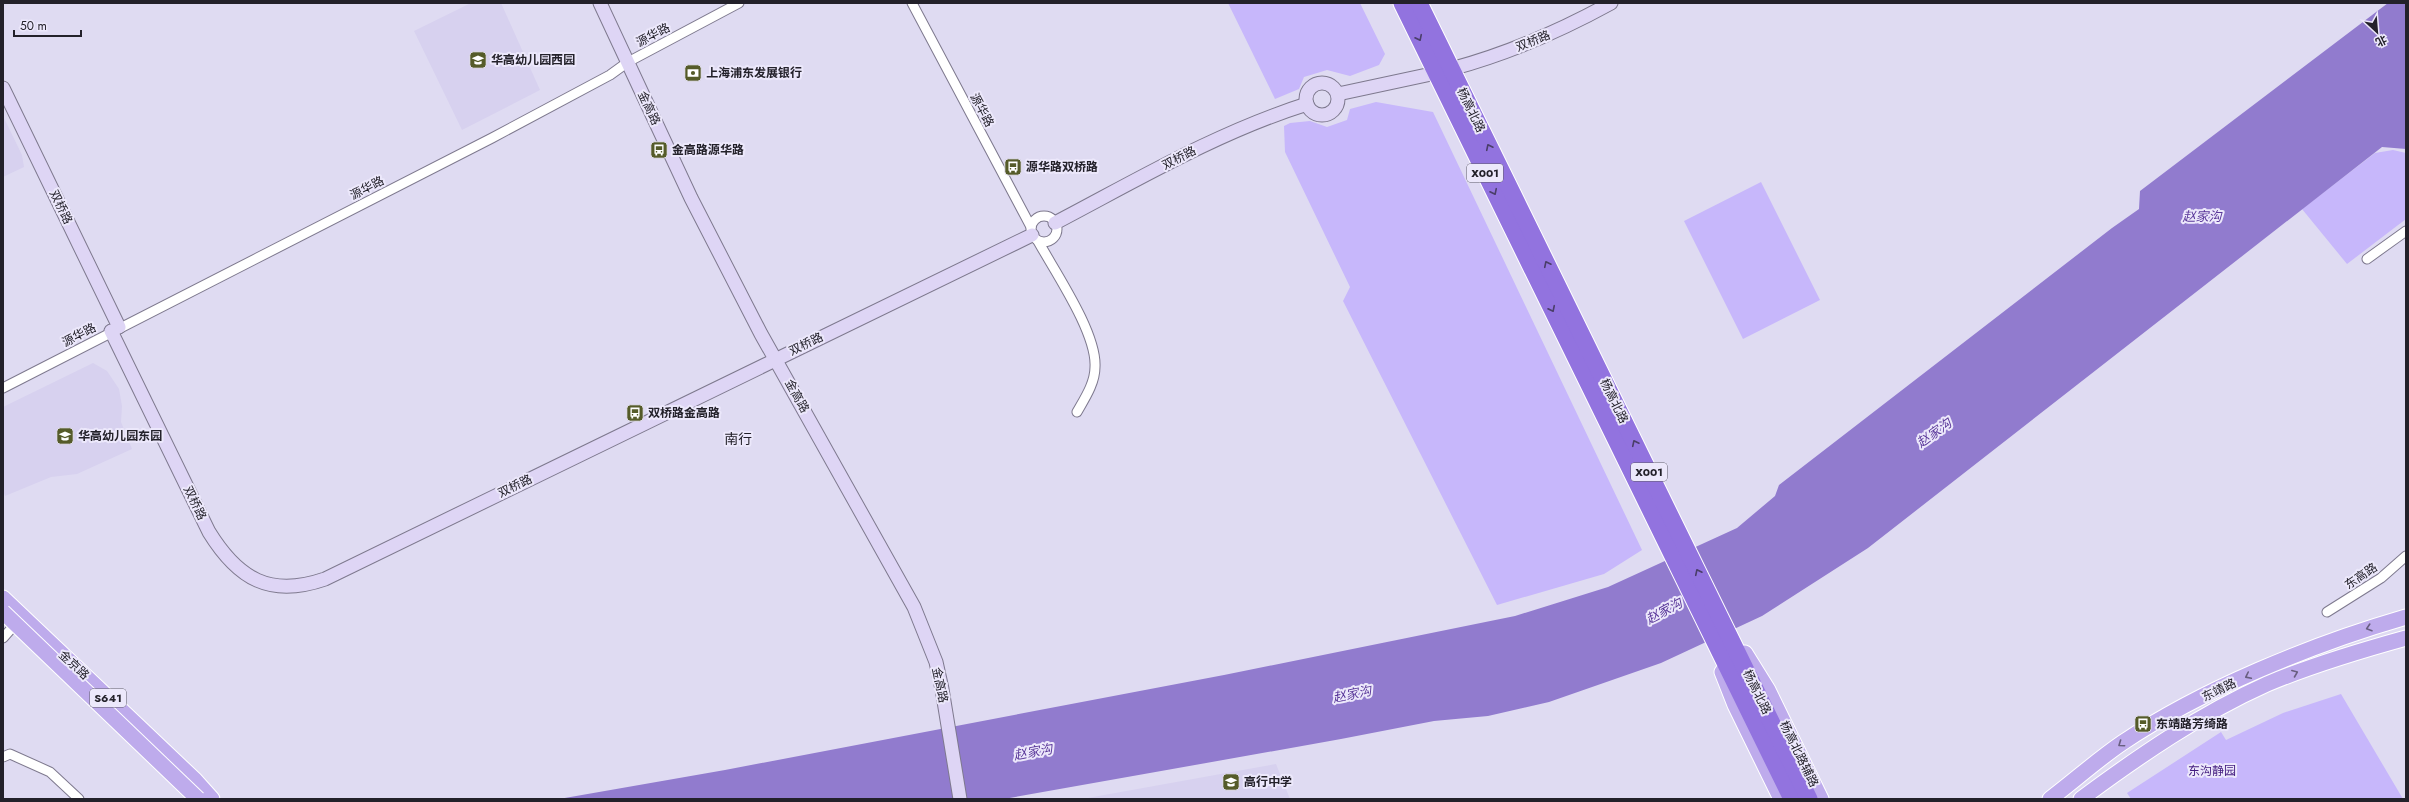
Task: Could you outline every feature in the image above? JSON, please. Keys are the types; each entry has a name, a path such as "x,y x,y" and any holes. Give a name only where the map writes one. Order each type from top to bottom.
{"highway":[{"name":"杨高北路","path":"1402,3 1443,71 1708,610 1809,799"},
{"name":"杨高北路","path":"1418,3 1443,71"},
{"name":"杨高北路","path":"1708,610 1792,799"}],"main road":[{"name":"金京路","path":"3,598 195,780 212,799"},
{"name":"X001","path":"1708,610 1734,704 1781,799"},
{"name":"杨高北路辅路","path":"1708,610 1768,690 1821,799"},
{"name":"金京路","path":"3,612 198,799"},
{"name":"东靖路","path":"2050,799 2122,743 2188,705 2261,669 2365,629 2406,617"},
{"name":"东靖路","path":"2081,799 2136,758 2196,721 2266,685 2328,660 2406,638"}],"street":[{"name":"金高路","path":"600,3 691,198 761,334 914,607 936,662 942,689 960,799"},
{"name":"源华路","path":"3,388 115,329 492,138 610,75 628,62 740,3"},
{"name":"源华路","path":"912,3 1089,335 1094,352 1095,368 1092,381 1077,412"},
{"name":"双桥路","path":"1338,94 1443,71 1528,44 1612,3"},
{"path":"1318,84 1328,84 1338,94 1338,104 1327,114 1313,112 1307,104 1307,94 1318,84"},
{"name":"双桥路","path":"3,88 209,532 219,549 230,562 257,581 273,586 306,586 325,579 1034,234"},
{"name":"双桥路","path":"1055,223 1216,139 1263,119 1307,104"},
{"path":"1042,216 1050,218 1055,223 1057,231 1053,238 1046,242 1034,234 1035,220 1042,216"},
{"path":"2367,259 2406,231"},
{"name":"东高路","path":"2327,612 2382,578 2406,556"},
{"path":"3,638 18,621"},
{"path":"3,757 10,754 50,772 79,799"}],"shaded area":[{"name":"华高幼儿园西园","path":"471,3 501,3 540,90 462,130 414,31"},
{"path":"3,116 22,155 24,167 3,177"},
{"name":"华高幼儿园东园","path":"93,363 107,371 119,389 122,406 121,422 132,449 77,474 51,477 5,496 3,491 3,407"},
{"name":"高行中学","path":"1276,764 1290,799 1082,799"}],"green space":[{"path":"1228,3 1360,3 1385,54 1379,65 1350,76 1327,70 1304,77 1299,89 1275,99"},
{"path":"1376,102 1433,112 1642,550 1604,574 1497,605 1343,301 1350,287 1285,152 1284,126 1290,123 1310,121 1327,127 1347,120 1350,109"},
{"path":"2393,150 2406,153 2406,219 2347,264 2302,209 2375,153"},
{"path":"1761,182 1820,300 1743,339 1684,221"},
{"name":"东沟静园","path":"2341,694 2403,799 2131,799 2127,793 2221,732 2226,740 2283,713"}],"water":[{"name":"赵家沟","path":"2388,3 2406,3 2406,149 2382,147 1868,548 1762,616 1661,663 1549,702 1488,716 1434,721 1004,799 559,799 725,770 1224,675 1515,616 1608,587 1737,528 1775,496 1779,485 2112,228 2139,209 2140,191"}],"place":[{"name":"华高幼儿园西园","path":"478,60"},
{"name":"上海浦东发展银行","path":"693,73"},
{"name":"金高路源华路","path":"659,150"},
{"name":"源华路双桥路","path":"1013,167"},
{"name":"双桥路金高路","path":"635,413"},
{"name":"华高幼儿园东园","path":"65,436"},
{"name":"东靖路芳绮路","path":"2143,724"},
{"name":"高行中学","path":"1231,782"}],"district":[{"name":"南行","path":"738,439"}]}
